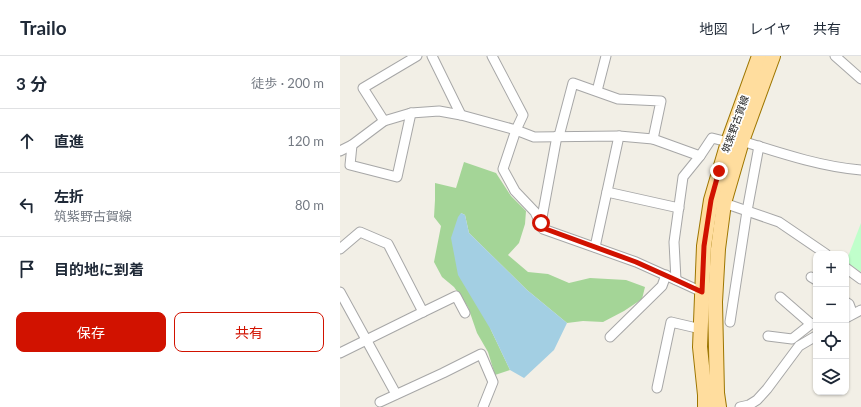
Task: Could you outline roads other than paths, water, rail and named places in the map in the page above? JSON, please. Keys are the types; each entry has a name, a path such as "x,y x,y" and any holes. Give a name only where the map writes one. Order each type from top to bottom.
{"main road":[{"name":"筑紫野古賀線","path":"705,407 700,347 704,246 711,200 728,142 759,56"},
{"name":"筑紫野古賀線","path":"719,407 715,302 718,249 724,203 742,141 773,56"}],"street":[{"path":"384,121 363,88 417,56"},
{"path":"432,56 461,115"},
{"path":"492,56 523,115 516,130 503,169 515,191 535,212 543,228 636,262 702,292"},
{"path":"597,91 606,56"},
{"path":"835,56 861,79"},
{"path":"541,223 558,136 573,83 618,99 661,101 653,139"},
{"path":"340,151 352,145 384,121 411,113 439,111 461,115 516,130 534,137 620,136 653,139 700,156"},
{"path":"352,145 350,165 397,177 411,113"},
{"path":"595,247 620,136"},
{"path":"676,280 674,242 683,177 712,138 728,142"},
{"path":"742,141 801,159 861,170"},
{"path":"730,322 747,211 759,146"},
{"path":"607,192 679,208"},
{"path":"724,203 778,222 822,251"},
{"path":"340,249 360,232 388,244 423,312"},
{"path":"849,270 861,279"},
{"path":"610,337 662,286 666,275"},
{"path":"340,292 396,394"},
{"path":"340,353 456,296 465,313"},
{"path":"768,336 792,340 813,324 780,297"},
{"path":"657,388 671,322 701,329"},
{"path":"740,407 749,405 757,400 799,346 813,338"},
{"path":"380,402 481,354 493,382 483,407"}],"water":[{"path":"461,213 465,215 469,233 527,290 567,323 554,350 524,378 510,370 491,330 458,275 451,238 458,217"}]}
